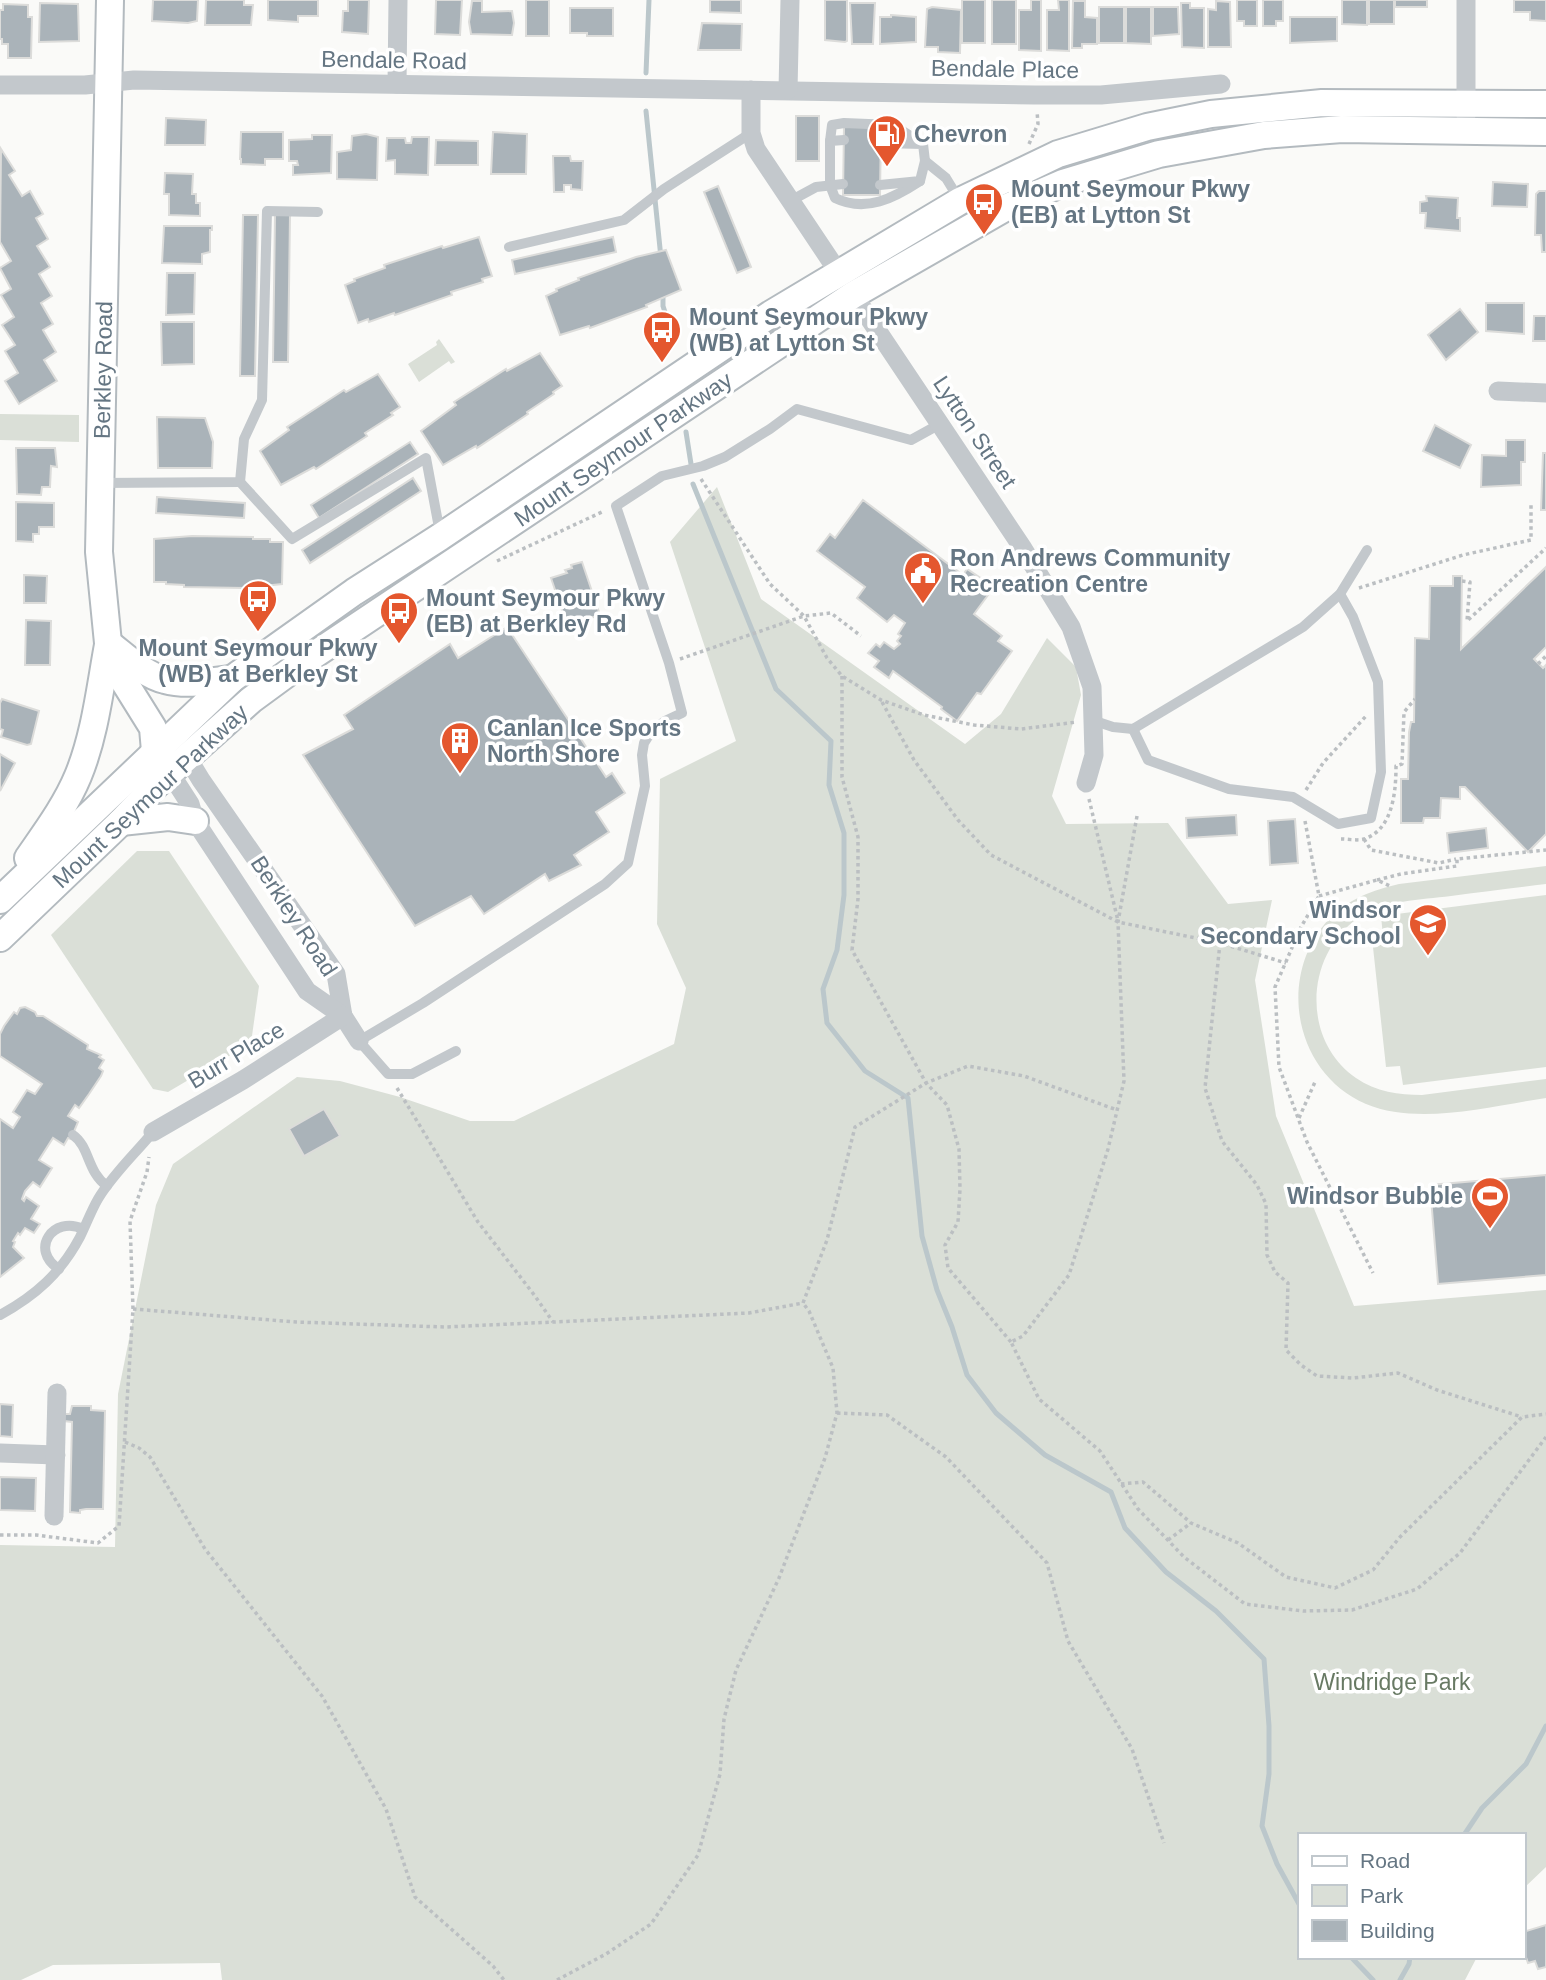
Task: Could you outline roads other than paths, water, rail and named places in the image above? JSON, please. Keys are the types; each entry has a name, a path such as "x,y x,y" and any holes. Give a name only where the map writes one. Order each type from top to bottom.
{"main road":[{"name":"Berkley Road","path":"110,0 99,552 108,643 116,667 161,737"},
{"name":"Mount Seymour Parkway","path":"0,900 161,737 232,679 354,592 771,314 960,201 1058,154 1147,127 1211,114 1322,103 1546,104"},
{"name":"Mount Seymour Parkway","path":"0,939 179,765 251,700 296,667 853,295 1003,209 1063,183 1159,154 1264,135 1342,129 1546,132"},
{"path":"0,900 53,821 78,776 89,745 108,643 162,680 179,683 232,679"},
{"path":"121,822 168,817 195,821"}],"street":[{"path":"397,84 398,0"},
{"path":"788,90 790,0"},
{"path":"1466,0 1466,131"},
{"name":"Bendale Road","path":"0,85 134,80 788,90"},
{"name":"Bendale Place","path":"788,90 1035,96 1101,94 1221,84"},
{"name":"Lytton Street","path":"751,89 751,133 756,149 941,423 1071,627 1092,687 1094,755 1086,783"},
{"path":"1498,391 1546,393"},
{"name":"Berkley Road","path":"161,737 179,765 336,974 343,1016"},
{"name":"Berkley Road","path":"179,765 195,821 307,990 343,1016 359,1041"},
{"name":"Burr Place","path":"153,1132 243,1080 343,1016"},
{"path":"54,1516 57,1393"},
{"path":"0,1453 56,1455"}],"lane":[{"path":"832,125 893,125 923,144 925,160 920,181 893,198 878,203 846,204 835,198 830,185 832,125"},
{"path":"509,247 624,220 664,189 751,133"},
{"path":"830,141 844,140"},
{"path":"881,143 923,144"},
{"path":"925,160 946,178 960,201"},
{"path":"880,185 920,181"},
{"path":"792,201 816,187 843,184"},
{"path":"318,212 267,211 262,400 244,439 240,482 292,539 426,458 440,537"},
{"path":"456,1051 412,1074 388,1073 359,1041 424,1003 605,884 628,863 645,786 642,755 644,743 658,727 682,713 669,663 616,506 662,476 725,457 771,429 797,409 911,440 941,423"},
{"path":"101,483 240,482"},
{"path":"1095,720 1113,727 1133,729 1303,627 1340,594 1367,550"},
{"path":"1133,729 1148,760 1229,789 1293,797 1338,824 1371,818 1381,772 1378,682 1353,617 1340,594"},
{"path":"0,1315 37,1292 68,1259 98,1199 153,1132"},
{"path":"73,1135 82,1146 98,1180 107,1186"},
{"path":"59,1269 47,1261 45,1255 49,1237 63,1225 83,1229"}],"waterway":[{"path":"646,73 649,0"},
{"path":"646,111 661,258"},
{"path":"663,292 663,306 674,340"},
{"path":"686,432 691,464"},
{"path":"693,484 776,689 831,741 829,785 844,833 844,895 837,950 823,989 827,1023 865,1071 908,1098 922,1236 937,1290 967,1375 996,1413 1045,1455 1111,1492 1125,1528 1166,1572 1216,1611 1264,1659 1269,1774 1262,1826 1277,1864 1298,1902"},
{"path":"1465,1833 1482,1808 1526,1764 1546,1726"},
{"path":"1353,1959 1373,1980"},
{"path":"1400,1980 1410,1959"}],"place":[{"name":"Chevron","path":"887,168"},
{"name":"Mount Seymour Pkwy (EB) at Lytton St","path":"984,236"},
{"name":"Mount Seymour Pkwy (WB) at Lytton St","path":"662,364"},
{"name":"Ron Andrews Community Recreation Centre","path":"923,605"},
{"name":"Mount Seymour Pkwy (WB) at Berkley St","path":"258,633"},
{"name":"Mount Seymour Pkwy (EB) at Berkley Rd","path":"399,645"},
{"name":"Canlan Ice Sports North Shore","path":"460,775"},
{"name":"Windsor Secondary School","path":"1428,957"},
{"name":"Windsor Bubble","path":"1490,1230"}],"park label":[{"name":"Windridge Park","path":"1392,1682"}]}
